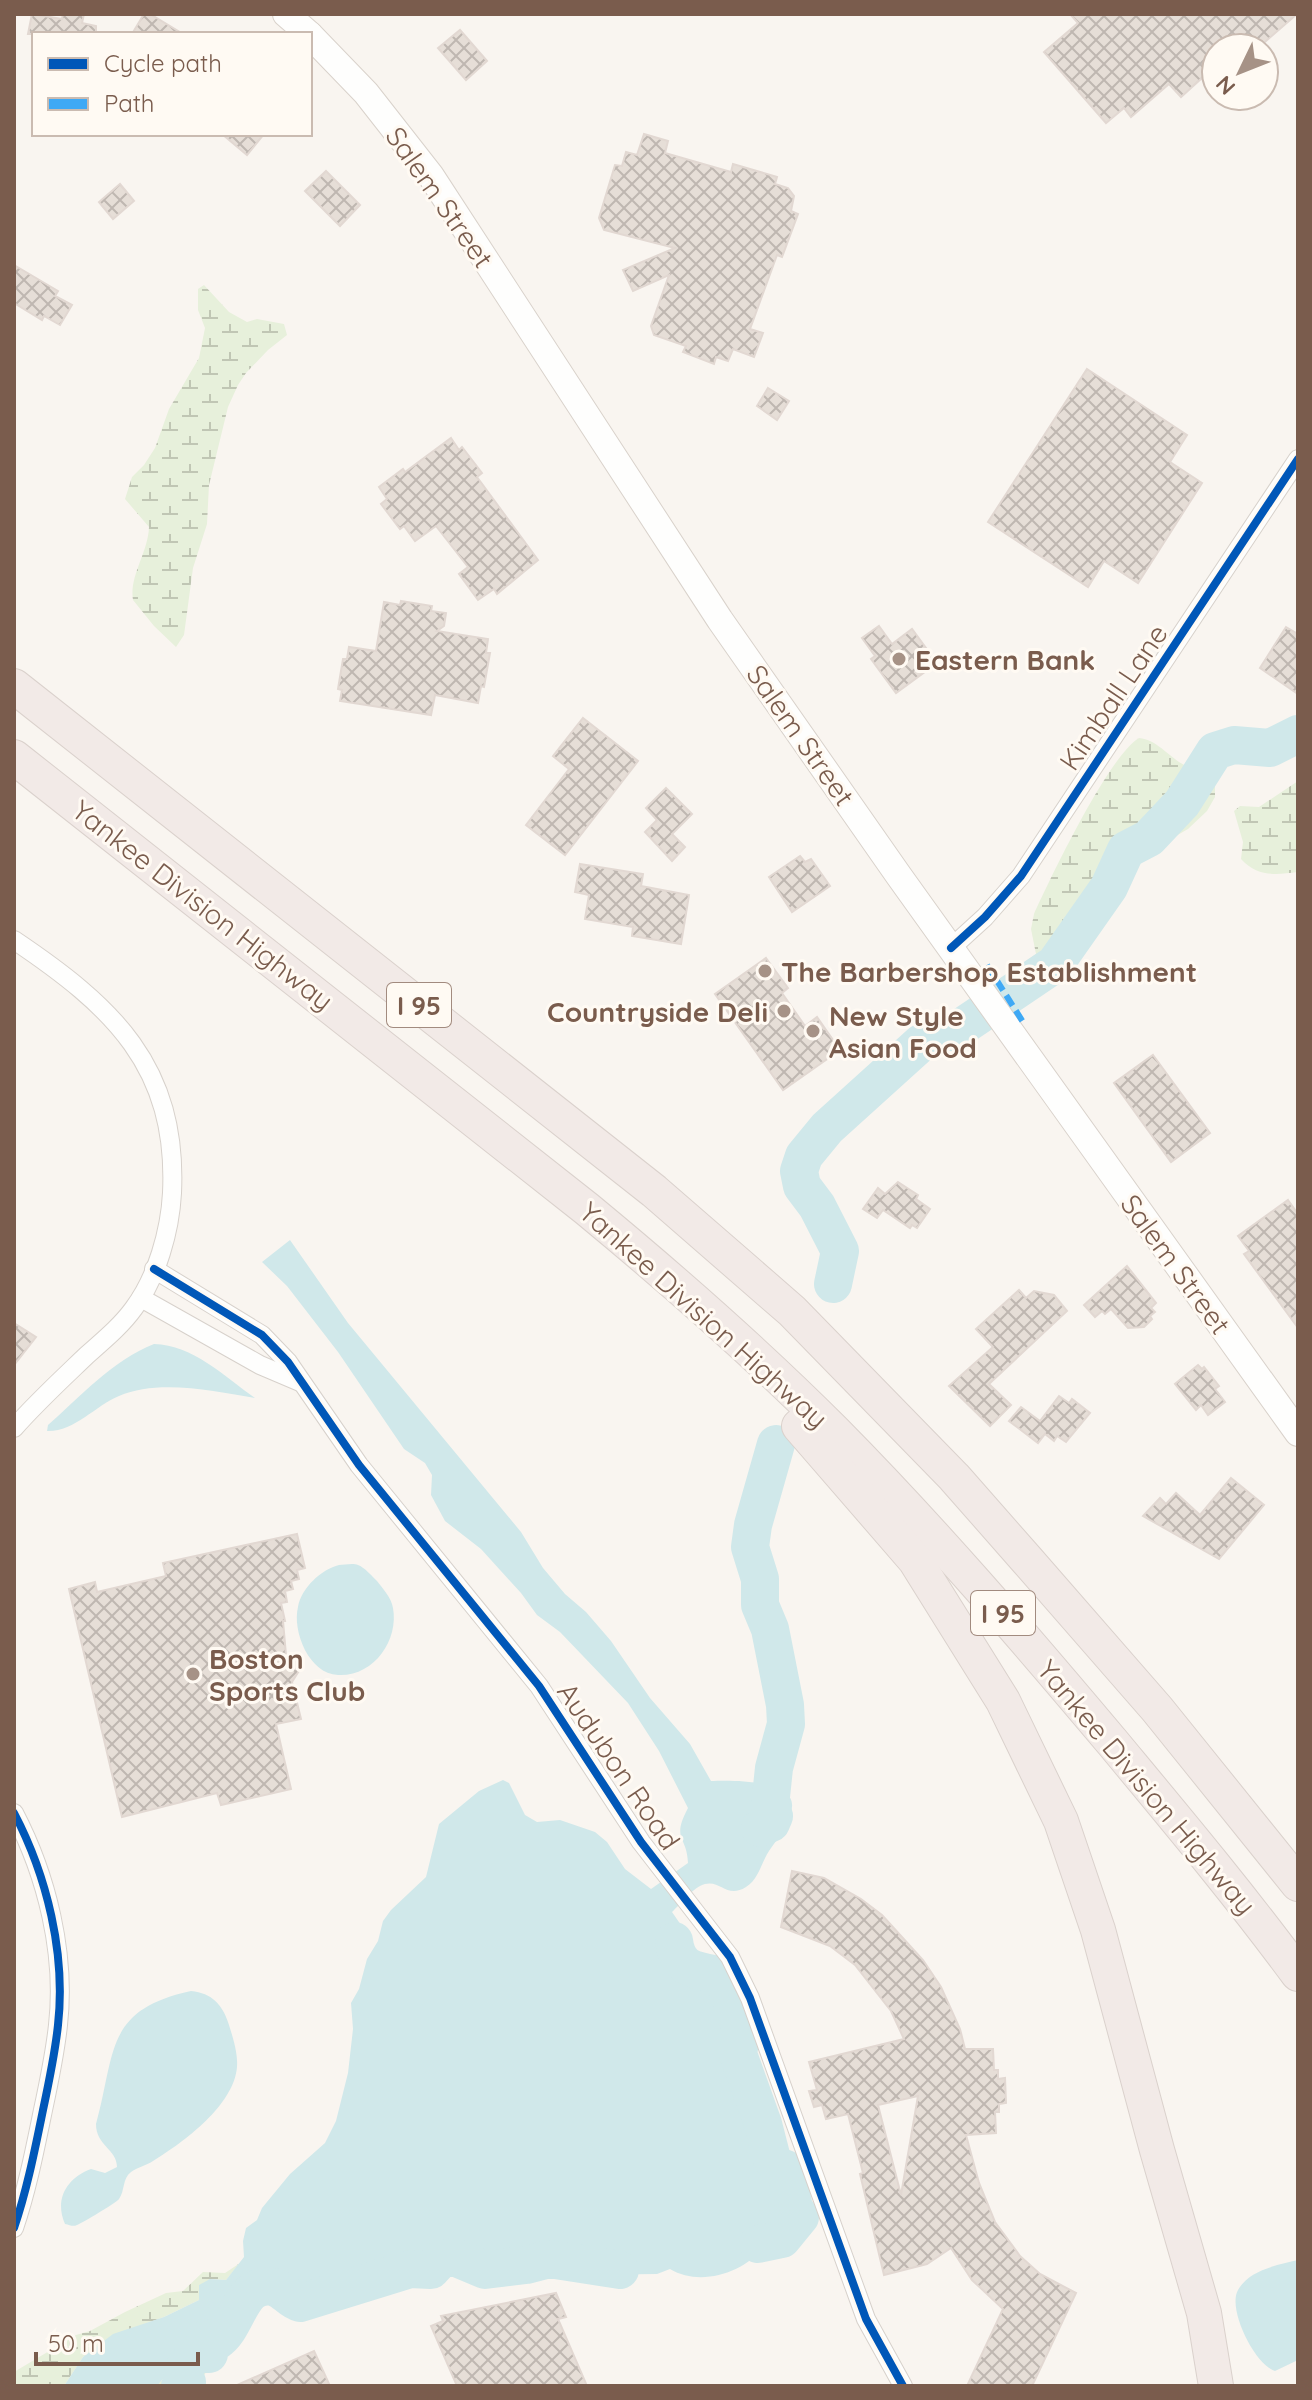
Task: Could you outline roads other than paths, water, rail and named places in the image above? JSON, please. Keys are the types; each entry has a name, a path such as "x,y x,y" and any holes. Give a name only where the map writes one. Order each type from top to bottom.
{"highway":[{"name":"Yankee Division Highway","path":"14,686 654,1191 792,1311 954,1477 1157,1709 1298,1884"},
{"name":"Yankee Division Highway","path":"14,757 587,1209 675,1282 834,1431 960,1564 1161,1800 1298,1974"},
{"path":"675,1282 915,1560 962,1631 1009,1713 1061,1821 1090,1902 1204,2313 1216,2386"},
{"path":"1157,1709 1298,1862"},
{"path":"1204,2313 1240,2386"}],"main road":[{"name":"Salem Street","path":"286,14 307,32"},
{"name":"Salem Street","path":"312,37 366,93 431,176 720,620 1298,1433"}],"street":[{"name":"Kimball Lane","path":"951,948 985,917 1021,876 1298,459"},
{"path":"14,940 88,993 127,1035 152,1077 169,1131 173,1169 171,1207 164,1239 141,1298 124,1321 14,1428"},
{"name":"Audubon Road","path":"154,1269 262,1335 288,1362 359,1465 539,1686 641,1842 730,1957 750,1998 866,2319 903,2386"},
{"name":"Audubon Road","path":"141,1298 260,1365 300,1382"},
{"path":"14,1813 42,1880 50,1910 59,1973 59,2024 51,2072 14,2228"}],"water":[{"path":"290,1240 348,1323 521,1532 543,1568 611,1641 650,1698 690,1744 711,1781 759,1783 783,1791 790,1798 792,1807 786,1825 750,1884 734,1891 705,1884 672,1912 681,1925 682,1941 698,1955 739,2030 753,2079 764,2098 779,2169 799,2219 793,2231 781,2242 763,2248 733,2270 707,2277 694,2277 670,2269 657,2274 580,2275 569,2259 542,2254 446,2267 409,2263 336,2279 284,2301 266,2282 260,2281 230,2296 235,2318 230,2329 210,2334 182,2356 157,2386 64,2386 83,2357 113,2334 164,2317 199,2300 199,2285 210,2279 226,2280 244,2257 246,2228 257,2220 262,2208 290,2174 325,2143 336,2121 348,2073 353,2029 351,2003 359,1989 367,1959 378,1941 383,1921 426,1877 439,1824 479,1791 503,1780 509,1783 525,1815 537,1822 560,1820 595,1832 607,1842 625,1869 651,1889 688,1863 680,1832 688,1808 659,1751 628,1703 560,1632 537,1615 481,1549 445,1521 431,1495 432,1475 425,1463 404,1449 338,1352 287,1286 262,1262"},
{"path":"154,1344 195,1356 255,1398 186,1388 151,1388 119,1396 75,1423 47,1431 48,1425 98,1380 125,1359"},
{"path":"339,1565 358,1565 373,1577 390,1600 394,1620 392,1633 381,1655 362,1670 338,1675 328,1673 311,1659 300,1639 297,1617 300,1600 308,1586 319,1575"},
{"path":"191,1991 205,1994 216,2001 229,2025 237,2067 227,2095 206,2121 179,2144 131,2172 117,2201 77,2225 65,2224 61,2206 69,2184 91,2169 105,2173 117,2167 114,2156 99,2137 96,2124 118,2038 128,2022 142,2010 163,1999"},
{"path":"1298,2260 1298,2360 1275,2371 1267,2367 1252,2348 1236,2310 1236,2299 1243,2283 1256,2273"}],"waterway":[{"path":"833,1284 840,1251 817,1206 802,1186 799,1171 804,1156 827,1128 921,1043 942,1032 954,1032 1055,964 1109,887 1126,850 1149,838 1182,803 1215,751 1234,745 1270,748 1298,734"},
{"path":"760,1828 771,1823 774,1816 770,1806 774,1768 786,1724 770,1629 760,1605 760,1579 750,1547 753,1525 776,1444"},
{"path":"674,1941 683,1963 719,1975 727,1988 736,2010 741,2036 738,2054 772,2159 786,2169 794,2208 800,2217 782,2239 758,2244"},
{"path":"180,2386 187,2382 182,2371 196,2353 209,2354 207,2338 217,2341 224,2335 246,2298 262,2287 277,2288 300,2303 410,2269 431,2270 441,2259 454,2257 485,2270 549,2259 620,2270"}],"place":[{"name":"Eastern Bank","path":"899,659"},
{"name":"The Barbershop Establishment","path":"765,971"},
{"name":"Countryside Deli","path":"784,1011"},
{"name":"New Style Asian Food","path":"813,1031"},
{"name":"Boston Sports Club","path":"193,1674"}]}
